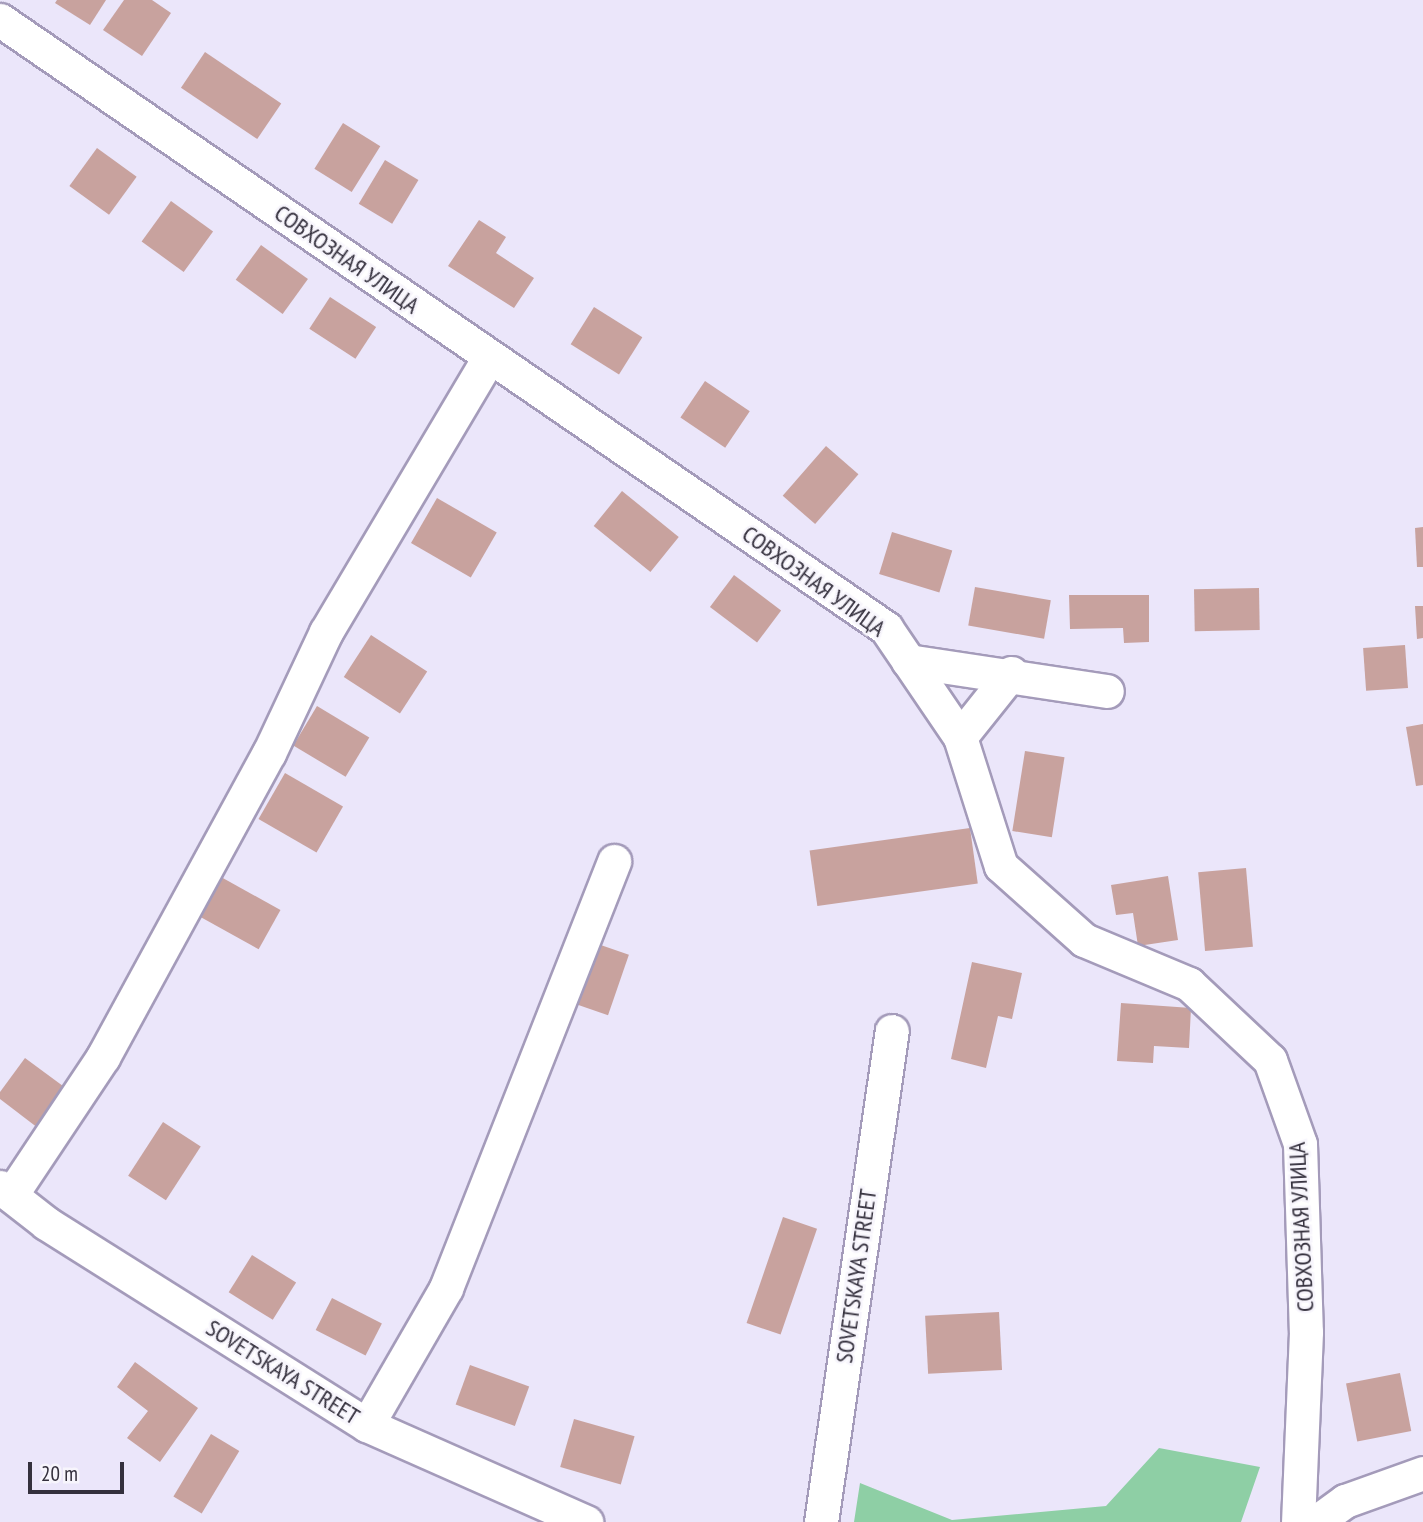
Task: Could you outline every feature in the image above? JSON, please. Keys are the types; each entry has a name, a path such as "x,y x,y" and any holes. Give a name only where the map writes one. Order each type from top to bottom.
{"street":[{"name":"СОВХОЗНАЯ УЛИЦА","path":"0,20 887,628 960,737 1000,866 1084,940 1189,984 1270,1060 1300,1144 1306,1332 1298,1522"},
{"path":"6,1191 103,1057 269,753 326,632 489,356"},
{"path":"908,661 1011,673 1107,691"},
{"path":"960,737 1011,673"},
{"path":"367,1425 446,1288 614,861"},
{"name":"SOVETSKAYA STREET","path":"821,1522 892,1031"},
{"name":"SOVETSKAYA STREET","path":"6,1191 46,1223 367,1425 586,1522"},
{"path":"1315,1522 1345,1501 1423,1473"}],"green space":[{"path":"1159,1448 1260,1467 1241,1522 854,1522 860,1483 952,1520 1106,1506"}],"building":[{"path":"57,0 106,0 90,25 55,3"},
{"path":"124,0 152,0 171,13 142,56 103,30"},
{"path":"205,52 281,103 257,139 181,88"},
{"path":"343,123 380,146 352,192 314,169"},
{"path":"97,148 137,177 109,215 69,186"},
{"path":"385,160 418,180 392,224 359,204"},
{"path":"171,201 213,232 184,272 142,241"},
{"path":"479,220 506,237 496,253 534,278 514,308 448,266"},
{"path":"261,245 308,279 283,314 236,280"},
{"path":"330,297 376,327 355,359 309,329"},
{"path":"594,307 642,337 619,375 571,344"},
{"path":"705,381 750,411 725,448 680,417"},
{"path":"826,446 858,474 815,524 783,496"},
{"path":"622,491 679,537 650,572 594,526"},
{"path":"437,498 497,532 471,578 411,543"},
{"path":"1423,527 1423,567 1417,567 1415,528"},
{"path":"892,532 952,550 939,592 879,574"},
{"path":"734,575 781,611 757,642 710,607"},
{"path":"975,587 1051,600 1044,639 968,625"},
{"path":"1259,588 1260,630 1195,631 1194,589"},
{"path":"1069,595 1149,595 1149,642 1124,643 1123,628 1070,629"},
{"path":"1415,606 1423,606 1423,638 1417,639"},
{"path":"371,635 427,671 400,713 344,677"},
{"path":"1405,645 1408,688 1366,691 1363,648"},
{"path":"317,706 369,737 346,777 293,745"},
{"path":"1423,724 1423,785 1416,786 1406,727"},
{"path":"1025,751 1065,757 1052,837 1012,831"},
{"path":"285,773 343,806 317,852 258,819"},
{"path":"970,828 978,883 817,906 810,851"},
{"path":"1246,868 1253,947 1205,951 1198,872"},
{"path":"1168,876 1178,940 1138,946 1133,913 1116,915 1111,885"},
{"path":"221,877 280,910 259,949 199,916"},
{"path":"592,942 629,955 608,1015 571,1003"},
{"path":"972,962 1022,973 1012,1019 998,1016 986,1068 951,1059"},
{"path":"1121,1003 1191,1008 1189,1048 1154,1046 1153,1063 1117,1061"},
{"path":"25,1058 67,1089 38,1128 0,1099 0,1092"},
{"path":"163,1122 201,1147 166,1200 128,1176"},
{"path":"783,1217 817,1229 781,1335 747,1323"},
{"path":"252,1255 296,1283 273,1320 229,1292"},
{"path":"332,1298 382,1323 366,1355 316,1330"},
{"path":"999,1312 1002,1370 928,1374 925,1316"},
{"path":"135,1362 198,1408 160,1462 127,1438 148,1411 117,1387"},
{"path":"470,1365 529,1387 515,1426 456,1404"},
{"path":"1400,1373 1411,1431 1357,1441 1346,1383"},
{"path":"574,1419 635,1436 621,1484 560,1467"},
{"path":"211,1434 239,1451 202,1514 173,1497"}]}
